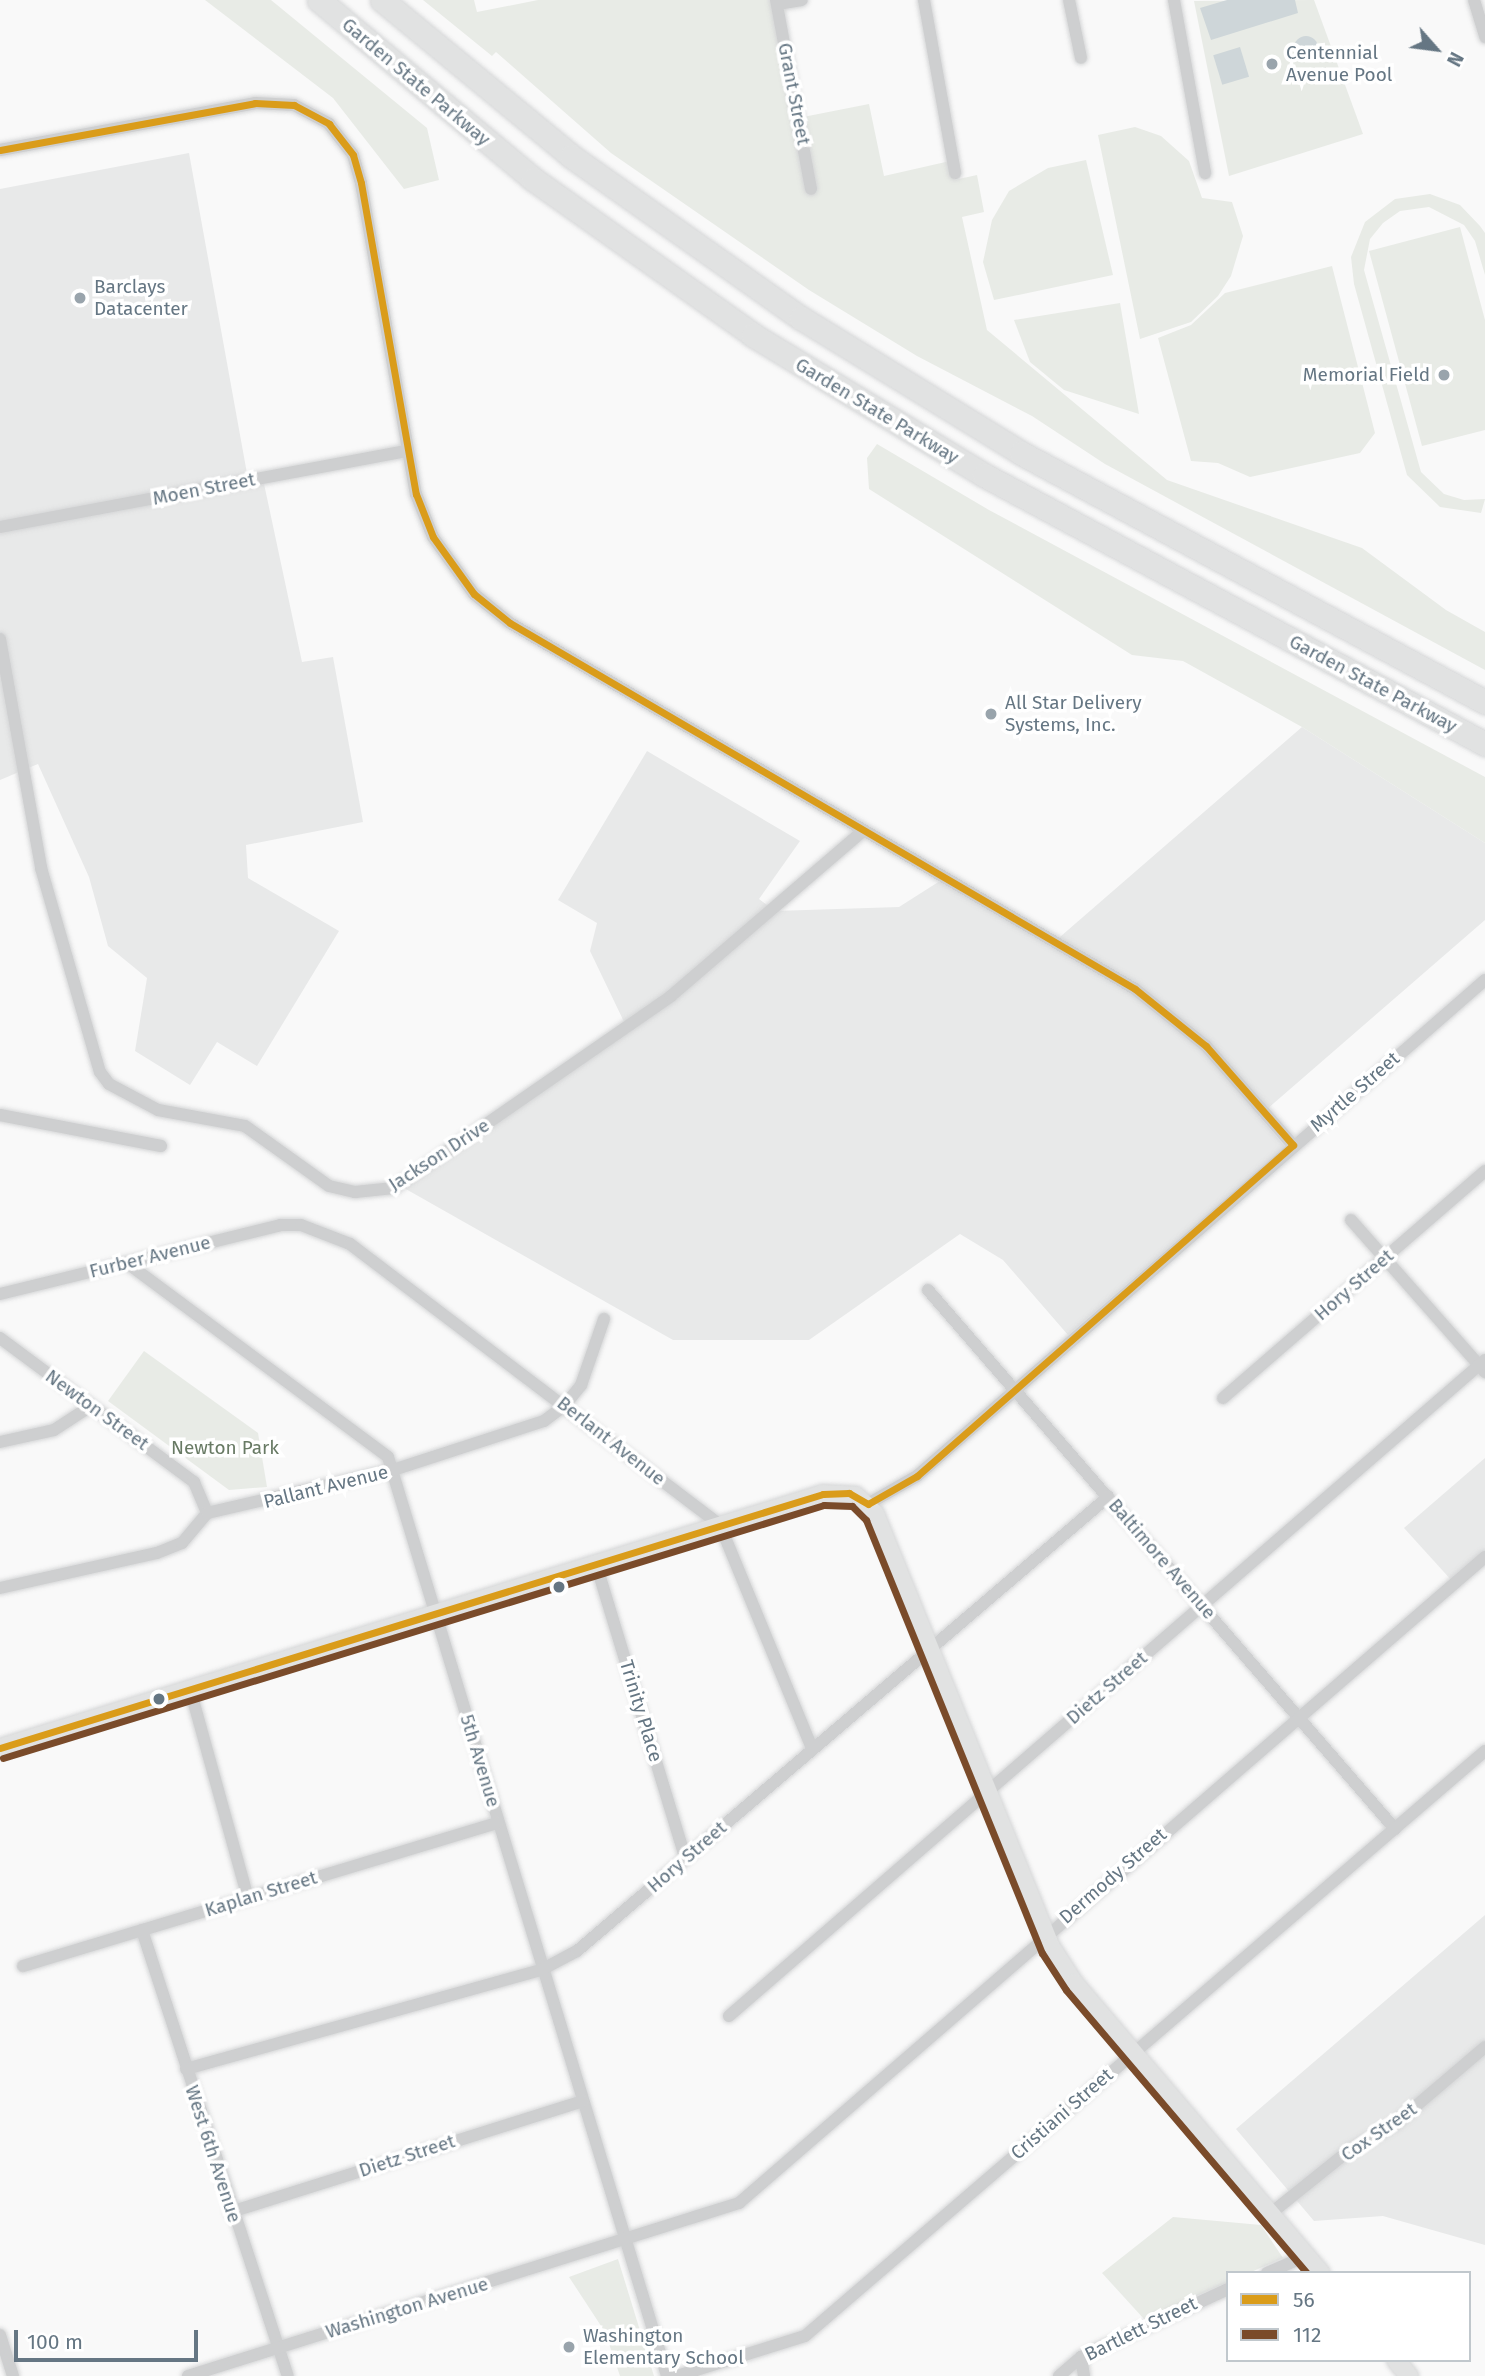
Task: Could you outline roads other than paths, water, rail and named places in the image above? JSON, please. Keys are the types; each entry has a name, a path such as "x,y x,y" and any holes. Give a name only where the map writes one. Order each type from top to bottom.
{"highway":[{"name":"Garden State Parkway","path":"319,0 533,179 678,285 830,384 1052,513 1485,744"},
{"name":"Garden State Parkway","path":"382,0 500,100 717,262 932,400 1099,496 1485,702"},
{"path":"400,0 500,100"}],"main road":[{"path":"0,1748 832,1492 849,1493 868,1504 930,1650 985,1794 1045,1934 1074,1983 1319,2271"}],"street":[{"path":"776,2 802,0"},
{"path":"924,0 955,173"},
{"path":"1069,0 1081,58"},
{"path":"1174,0 1205,173"},
{"path":"1474,0 1485,37"},
{"name":"Grant Street","path":"776,2 811,189"},
{"path":"0,150 255,103 294,106 321,118 342,138 357,164 416,494 433,537 458,576 491,609 1153,1001 1206,1046 1293,1145"},
{"name":"Moen Street","path":"0,527 407,451"},
{"name":"Jackson Drive","path":"0,639 41,868 100,1072 109,1084 158,1110 245,1126 329,1185 355,1192 394,1188 671,996 863,831"},
{"name":"Myrtle Street","path":"868,1504 911,1481 1485,980"},
{"path":"0,1115 161,1146"},
{"name":"Hory Street","path":"1223,1398 1485,1171"},
{"path":"1351,1220 1483,1366"},
{"name":"Furber Avenue","path":"0,1294 280,1226 301,1225"},
{"name":"Berlant Avenue","path":"301,1225 350,1244 565,1405 720,1526 813,1748"},
{"name":"5th Avenue","path":"127,1263 378,1446 393,1471 667,2376"},
{"name":"Baltimore Avenue","path":"928,1290 1395,1829"},
{"name":"Pallant Avenue","path":"207,1513 393,1471 536,1424 565,1405 584,1377 604,1319"},
{"name":"Newton Street","path":"0,1338 194,1482 207,1513"},
{"name":"Dietz Street","path":"729,2016 1483,1366"},
{"path":"0,1443 54,1430 91,1406"},
{"name":"Hory Street","path":"186,2069 543,1969 599,1936 685,1857 1108,1497"},
{"path":"0,1588 169,1549 189,1537 207,1513"},
{"name":"Dermody Street","path":"626,2240 739,2203 1045,1934 1485,1557"},
{"name":"Trinity Place","path":"596,1564 685,1857"},
{"path":"190,1689 248,1898"},
{"name":"Cristiani Street","path":"677,2376 805,2336 1485,1751"},
{"name":"Kaplan Street","path":"23,1966 498,1822"},
{"name":"West 6th Avenue","path":"142,1930 232,2212 288,2376"},
{"name":"Cox Street","path":"1270,2214 1347,2152 1396,2123 1485,2047"},
{"name":"Dietz Street","path":"232,2212 583,2101"},
{"name":"Washington Avenue","path":"188,2376 626,2240"},
{"path":"1272,2271 1306,2256"},
{"name":"Bartlett Street","path":"1059,2376 1081,2357 1226,2290"},
{"path":"0,2335 12,2376"},
{"path":"1081,2357 1084,2376"}],"place":[{"name":"Centennial Avenue Pool","path":"1272,64"},
{"name":"Barclays Datacenter","path":"80,298"},
{"name":"Memorial Field","path":"1444,375"},
{"name":"All Star Delivery Systems, Inc.","path":"991,714"},
{"name":"Washington Elementary School","path":"569,2347"}],"park label":[{"name":"Newton Park","path":"225,1448"}]}
